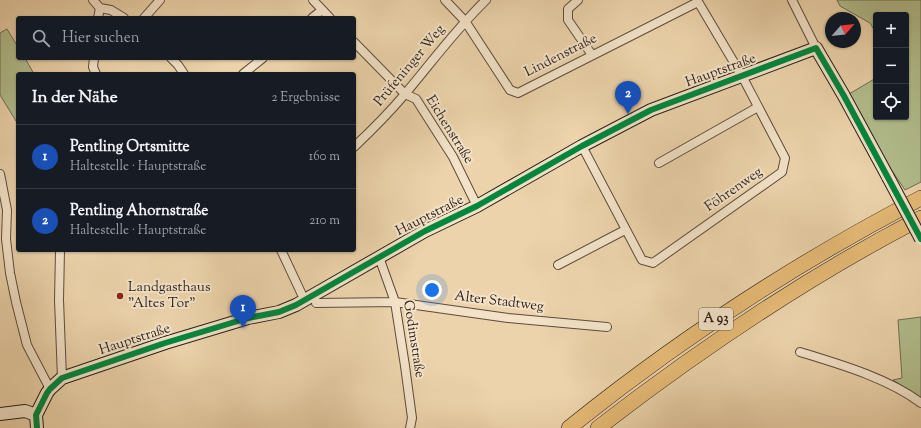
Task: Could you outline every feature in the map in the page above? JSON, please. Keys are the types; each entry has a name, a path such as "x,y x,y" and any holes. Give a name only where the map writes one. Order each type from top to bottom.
{"highway":[{"name":"A 93","path":"569,428 643,371 713,321 800,265 921,198"},
{"name":"A 93","path":"598,428 649,389 737,328 809,282 921,218"}],"street":[{"path":"93,0 100,8 111,10 121,16"},
{"path":"146,16 160,0"},
{"path":"313,0 328,16"},
{"name":"Lindenstraße","path":"445,0 465,21 510,90 518,93 697,1"},
{"name":"Prüfeninger Weg","path":"356,145 377,126 465,21 486,0"},
{"path":"578,0 568,9 568,20 592,55"},
{"path":"792,0 816,48 844,96 921,239"},
{"name":"Föhrenweg","path":"582,146 642,260 653,263 782,172 785,158 742,76 697,1"},
{"path":"98,16 100,8"},
{"path":"314,16 322,10"},
{"name":"Eichenstraße","path":"356,44 405,94 416,100 425,112 453,157 477,206"},
{"name":"Hauptstraße","path":"36,415 50,389 62,378 165,343 248,318 278,312 296,305 304,299 425,231 477,206 582,146 654,108 816,48"},
{"path":"94,60 93,67 95,72"},
{"path":"173,60 183,72"},
{"path":"246,72 260,60"},
{"path":"659,163 758,107"},
{"path":"0,174 7,210 3,237 26,345 50,389"},
{"path":"558,265 625,230"},
{"path":"60,252 59,300 62,378"},
{"path":"283,252 304,299"},
{"name":"Godimstraße","path":"379,257 395,302 412,418 410,428"},
{"name":"Alter Stadtweg","path":"316,303 395,302 508,318 607,327"},
{"path":"800,352 829,361 890,384 912,396 921,403"},
{"path":"0,414 25,412 36,415 37,428"}],"green space":[{"path":"837,0 921,0 921,182 905,190 890,168 849,94 873,80 873,120 909,120 909,12 873,12 873,28 870,23 861,18 861,12 851,12 840,6"},
{"path":"7,29 16,44 16,60 26,60 33,72 16,72 16,121 0,95 0,33"},
{"path":"921,317 921,399 893,380 902,378 898,320"}],"cycle path":[{"path":"37,428 36,415 47,393 62,378 165,343 248,318 279,312 296,305 425,231 477,206 582,146 651,110 816,48 844,96 921,239"}],"place":[{"name":"Pentling Ahornstraße","path":"628,114"},
{"name":"Landgasthaus \"Altes Tor\"","path":"120,296"},
{"name":"Pentling Ortsmitte","path":"243,328"}]}
